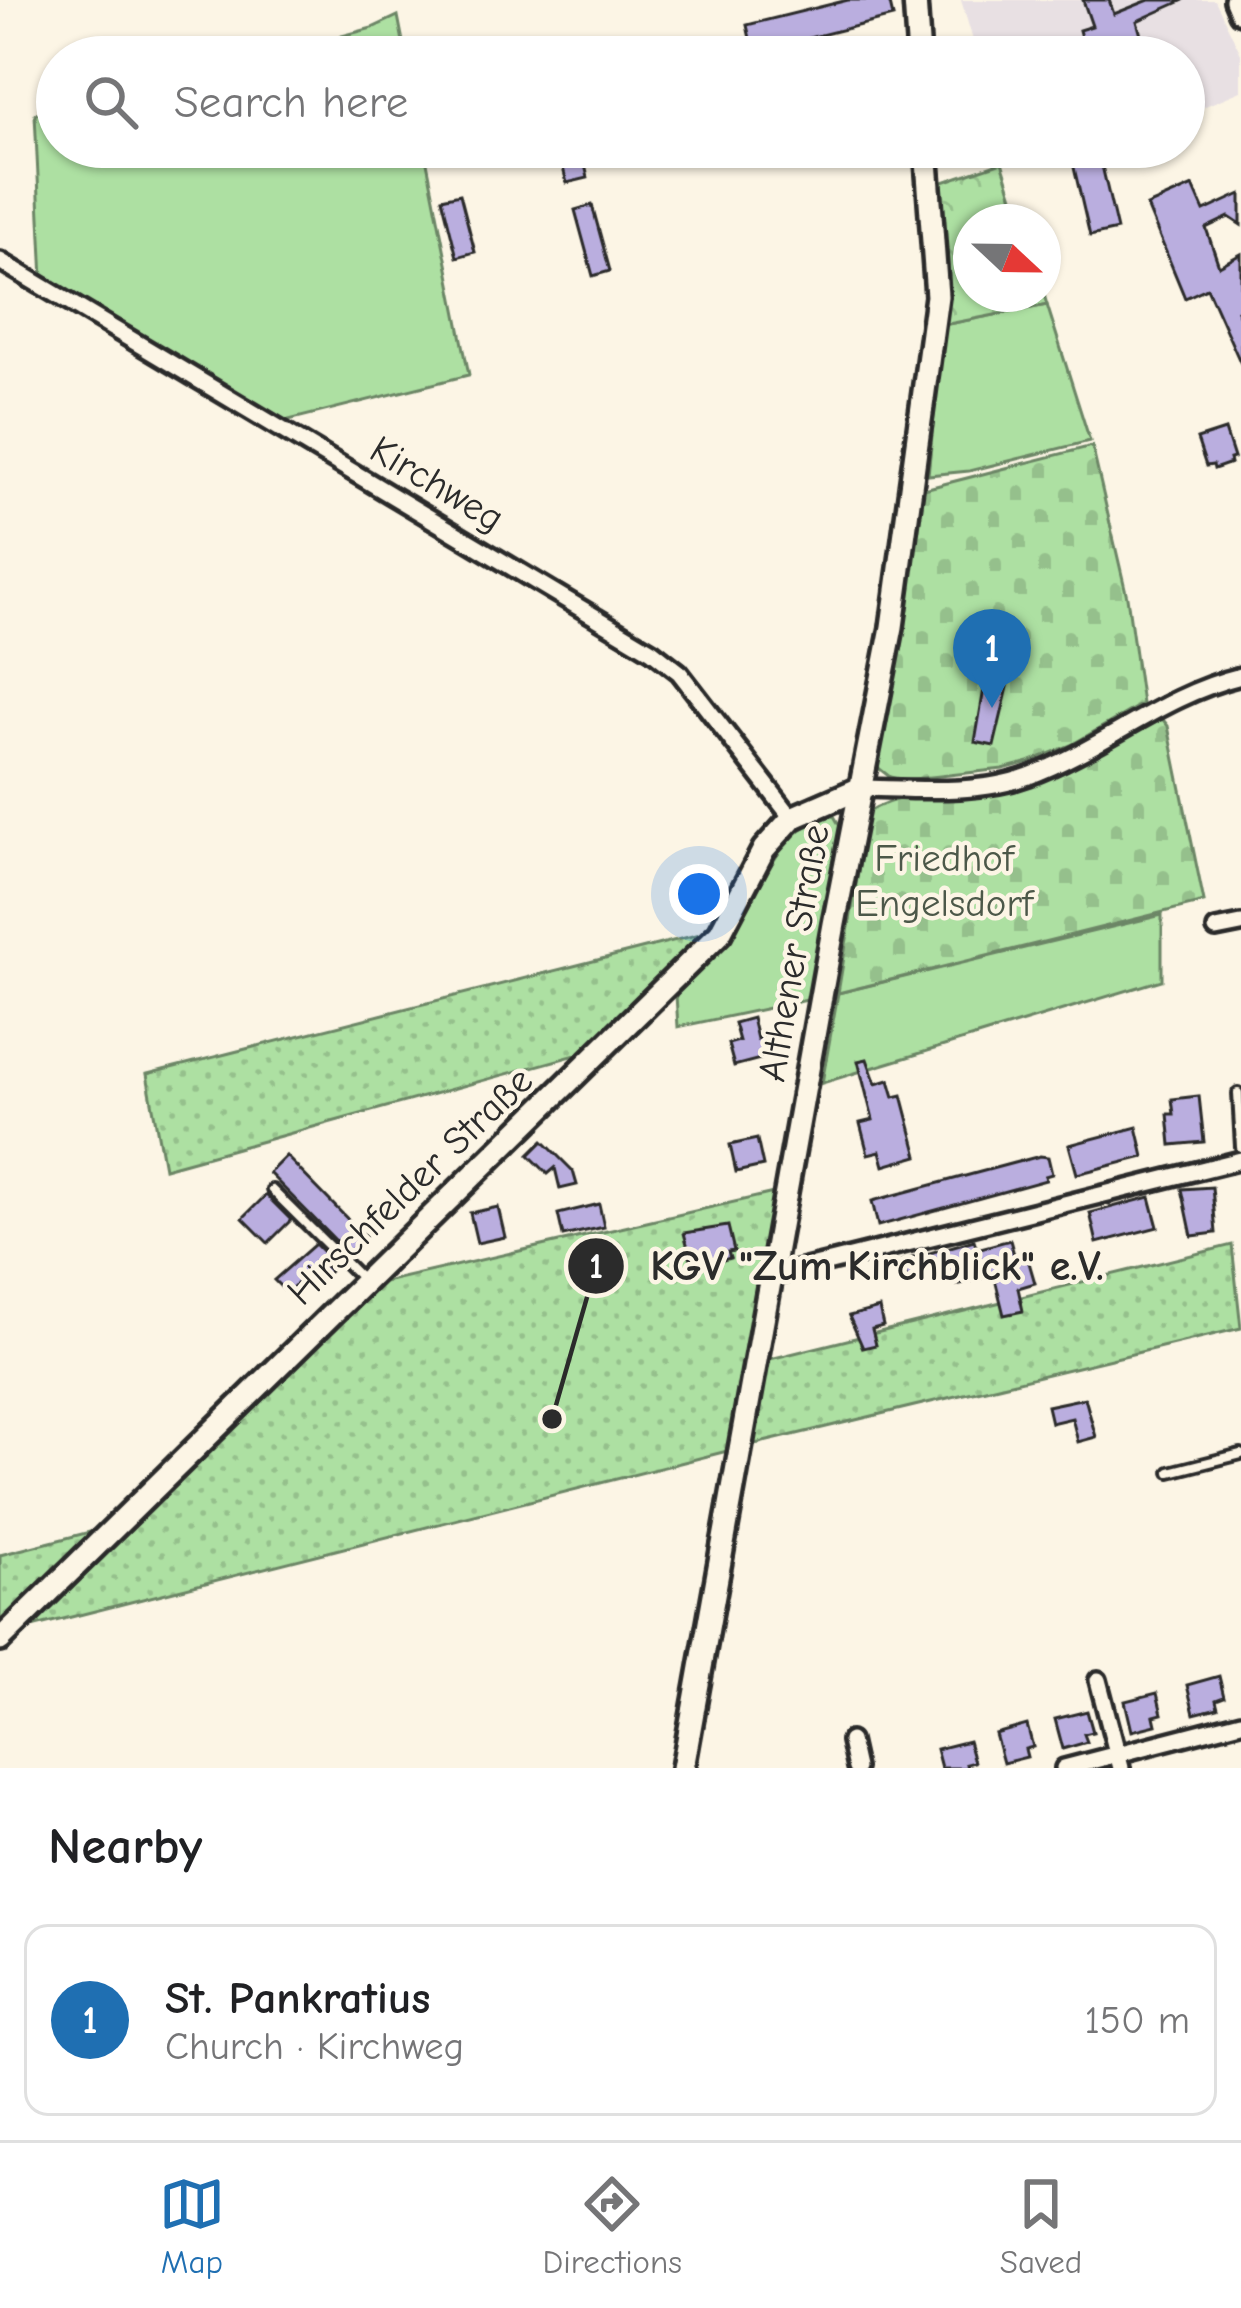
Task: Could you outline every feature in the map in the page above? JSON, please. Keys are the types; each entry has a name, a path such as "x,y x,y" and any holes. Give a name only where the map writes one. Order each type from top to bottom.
{"main road":[{"path":"915,0 918,36"},
{"path":"1236,0 1241,12"},
{"name":"Althener Straße","path":"683,1768 833,924 892,627 937,296 928,168"},
{"name":"Hirschfelder Straße","path":"0,1640 720,933 764,849 792,818 861,788"}],"street":[{"name":"Kirchweg","path":"0,261 652,651 680,672 792,818"},
{"path":"861,788 975,786 1026,778 1190,691 1241,676"},
{"path":"1216,929 1241,924"},
{"path":"774,1276 1241,1160"},
{"path":"1098,1680 1119,1761"},
{"path":"1064,1768 1119,1761 1240,1725"},
{"path":"850,1741 856,1768"}],"lane":[{"path":"1238,1093 1241,1147"},
{"path":"272,1190 364,1281"},
{"path":"1170,1472 1241,1454"}],"shaded area":[{"path":"961,0 1215,0 1241,54 1241,91 1205,106 1205,36 972,36"}],"green space":[{"path":"398,16 402,36 342,36"},
{"path":"38,168 428,168 469,375 281,422 43,280"},
{"path":"984,168 1004,168 1015,204 953,204 953,312 1011,312 943,325 940,183"},
{"path":"1011,312 1049,312 1090,441 969,471 928,475 943,325"},
{"name":"Friedhof Engelsdorf","path":"1092,446 1127,597 1142,704 1071,745 1029,762 904,780 890,777 876,766 924,489"},
{"name":"Friedhof Engelsdorf","path":"1160,716 1168,726 1204,902 838,993 868,812 904,798 1025,786 1094,756"},
{"path":"834,816 841,828 812,999 678,1027 676,995 728,940 782,848 813,822"},
{"path":"1162,915 1162,980 822,1083 838,993"},
{"path":"708,932 587,1052 164,1168 147,1074"},
{"path":"778,1192 750,1364 1232,1245 1241,1328 751,1445 0,1635 0,1555 137,1520 384,1282"}],"building":[{"path":"848,0 889,0 893,17 817,36 749,36 747,25"},
{"path":"1083,0 1109,0 1114,14 1149,0 1184,0 1137,21 1141,36 1081,36 1079,30 1092,26"},
{"path":"563,168 586,168 588,178 567,183"},
{"path":"1074,168 1103,168 1117,230 1090,236"},
{"path":"1193,186 1204,211 1241,194 1241,225 1229,217 1206,228 1219,266 1241,254 1241,309 1237,311 1241,364 1207,288 1185,298 1147,206"},
{"path":"460,194 475,252 457,257 442,198"},
{"path":"592,205 610,271 593,276 575,210"},
{"path":"1225,430 1234,458 1214,469 1206,466 1197,439"},
{"path":"985,683 1008,687 994,746 975,742"},
{"path":"752,1018 768,1057 734,1066 728,1044 739,1041 734,1023"},
{"path":"867,1059 876,1084 889,1080 894,1097 902,1095 918,1156 884,1166 880,1151 868,1154 860,1123 873,1120 858,1061"},
{"path":"1199,1096 1204,1142 1171,1145 1168,1114 1174,1114 1172,1099"},
{"path":"1137,1127 1144,1157 1077,1174 1069,1145"},
{"path":"757,1139 763,1166 736,1172 730,1145"},
{"path":"543,1141 573,1171 577,1185 560,1189 555,1168 548,1174 529,1155"},
{"path":"286,1156 365,1237 348,1253 269,1173"},
{"path":"1048,1157 1052,1174 1046,1180 878,1226 872,1201"},
{"path":"1212,1187 1216,1233 1192,1236 1182,1189"},
{"path":"266,1195 291,1220 268,1243 243,1218"},
{"path":"1150,1197 1158,1227 1097,1243 1090,1213"},
{"path":"599,1204 604,1227 563,1236 558,1214"},
{"path":"498,1207 505,1237 477,1243 470,1213"},
{"path":"728,1226 734,1251 728,1252 730,1258 699,1267 697,1257 691,1259 684,1233"},
{"path":"974,1240 977,1249 1010,1240 1016,1262 1028,1259 1035,1283 1018,1288 1023,1311 1004,1315 994,1275 957,1285 954,1275 908,1284 902,1261"},
{"path":"315,1244 331,1260 325,1266 330,1271 319,1283 308,1272 287,1293 274,1280"},
{"path":"879,1308 883,1326 872,1329 876,1345 863,1348 849,1316"},
{"path":"1085,1398 1096,1437 1078,1442 1072,1418 1051,1423 1047,1406"},
{"path":"1219,1676 1224,1697 1216,1700 1218,1708 1194,1714 1187,1685"},
{"path":"1157,1693 1162,1714 1154,1716 1156,1725 1132,1731 1125,1701"},
{"path":"1087,1711 1093,1732 1084,1734 1087,1742 1063,1749 1055,1719"},
{"path":"1027,1725 1033,1747 1025,1749 1027,1757 1003,1763 995,1734"},
{"path":"968,1741 974,1762 966,1764 967,1768 941,1768 936,1749"}],"place":[{"name":"St. Pankratius","path":"992,708"},
{"name":"KGV \"Zum Kirchblick\" e.V.","path":"552,1419"}]}
